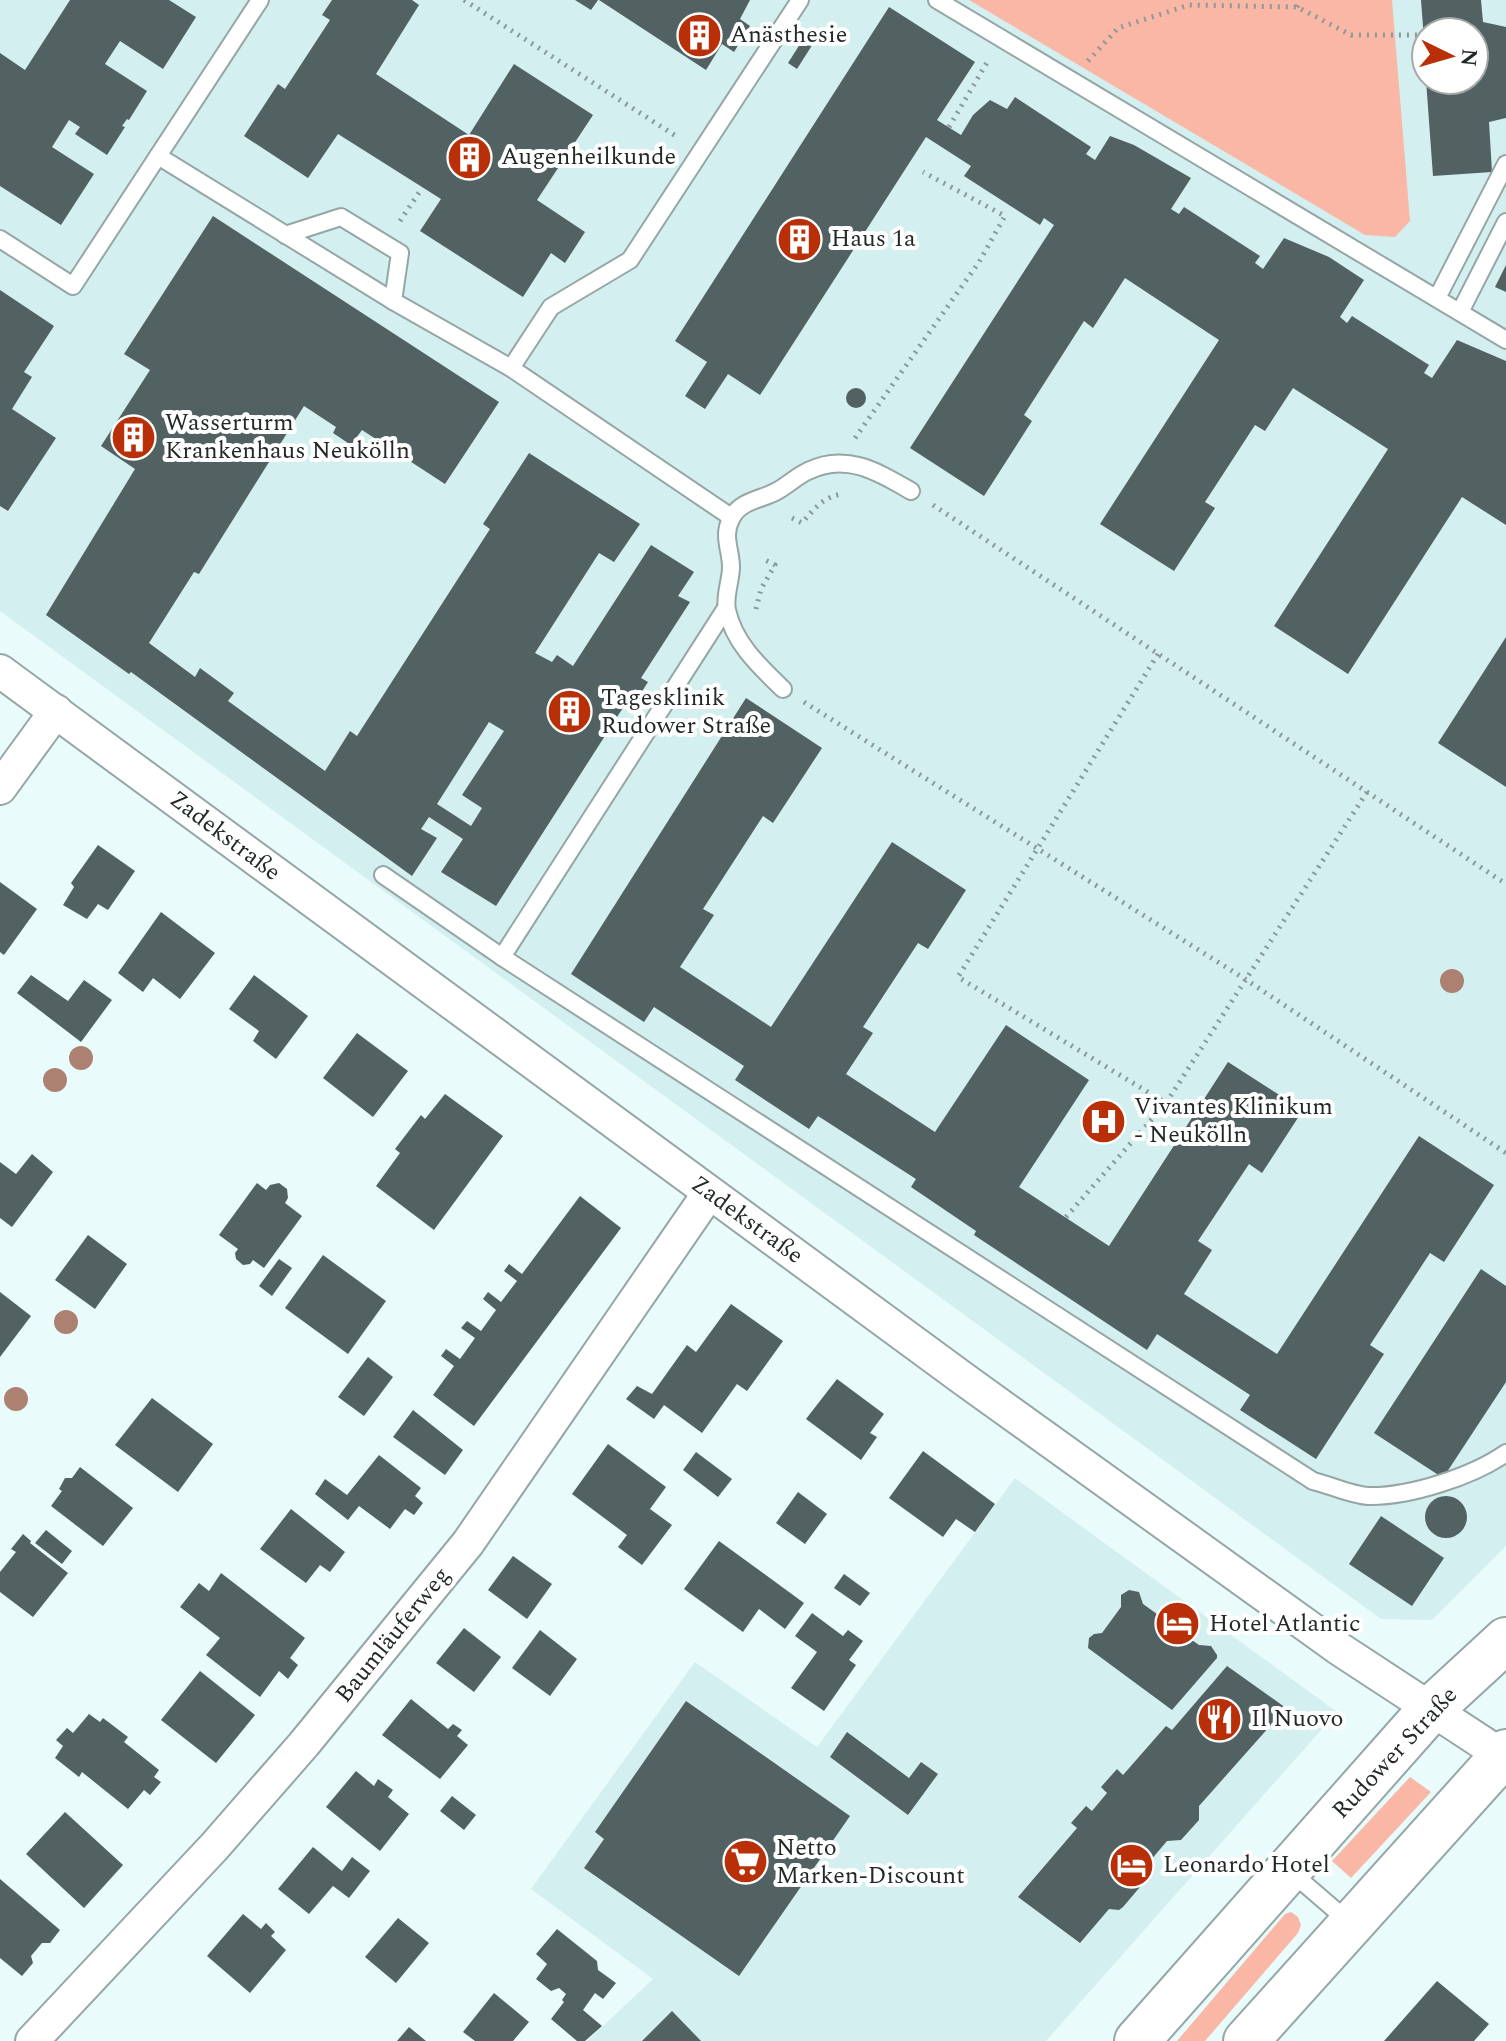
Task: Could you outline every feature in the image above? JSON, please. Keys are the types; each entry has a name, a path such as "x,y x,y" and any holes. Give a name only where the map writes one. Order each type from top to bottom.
{"main road":[{"name":"Rudower Straße","path":"1137,2041 1430,1710 1506,1640"},
{"path":"1246,2041 1505,1756"}],"street":[{"name":"Zadekstraße","path":"0,671 709,1193 1338,1648 1505,1756"},
{"path":"0,788 56,711"},
{"name":"Baumläuferweg","path":"32,2041 214,1847 304,1744 468,1543 709,1193"}],"lane":[{"path":"0,239 73,286 260,0"},
{"path":"511,368 551,307 630,260 800,0"},
{"path":"937,0 1506,340"},
{"path":"158,156 393,301 511,368 731,517"},
{"path":"1437,298 1506,164"},
{"path":"285,235 341,217 400,253 393,301"},
{"path":"1460,312 1506,222"},
{"path":"502,957 726,608 731,565 726,539 731,517 748,501 774,493 809,470 838,461 877,471 911,491"},
{"path":"726,608 738,640 757,665 783,689"},
{"path":"383,875 502,957 1313,1481 1367,1496 1423,1489 1491,1464 1506,1453"},
{"path":"1288,1870 1350,1923"}],"path":[{"path":"464,0 700,151"},
{"path":"1297,7 1301,0"},
{"path":"1071,80 1118,28 1189,5 1297,7 1351,35 1410,35"},
{"path":"949,127 1002,39"},
{"path":"838,461 979,262 1005,216 923,172"},
{"path":"384,245 422,188"},
{"path":"792,518 802,523 816,505 832,495 854,491"},
{"path":"911,491 1506,884"},
{"path":"758,618 756,610 761,589 775,565 765,560"},
{"path":"1158,653 958,977 1166,1103"},
{"path":"783,689 1245,979 1506,1153"},
{"path":"1066,1217 1166,1103 1367,792"}],"shaded area":[{"name":"Vivantes Klinikum - Neukölln","path":"0,0 1506,0 1506,1546 1432,1620 1381,1619 0,611"},
{"path":"969,0 1392,0 1410,221 1395,237 1365,235"},
{"path":"1015,1478 1337,1712 1046,2041 587,2041 653,1979 531,1889 695,1662 817,1747"},
{"path":"1410,1777 1431,1792 1351,1878 1332,1861"},
{"path":"1291,1912 1298,1917 1301,1925 1298,1933 1205,2041 1177,2041 1285,1914"}],"building":[{"path":"70,0 169,0 196,17 163,69 120,41 105,64 147,91 122,126 125,127 107,155 75,134 80,127 69,120 52,147 94,174 61,225 0,186 0,53 25,70"},
{"name":"Augenheilkunde","path":"332,0 412,0 419,5 376,74 469,135 514,64 593,115 537,200 585,232 565,263 551,253 523,297 420,231 441,199 338,134 308,178 244,136 278,84 285,89 330,20 322,15"},
{"path":"575,0 598,0 591,10"},
{"name":"Anästhesie","path":"599,0 750,0 740,19 750,26 734,52 722,44 706,70"},
{"path":"1421,0 1481,0 1482,16 1422,16"},
{"path":"889,7 975,62 937,120 961,135 973,115 990,100 1007,109 1015,97 1091,147 1086,154 1095,160 1110,136 1134,145 1191,178 1171,209 1179,214 1184,207 1260,256 1255,263 1263,269 1284,238 1329,257 1364,280 1340,317 1347,323 1352,316 1429,365 1424,373 1432,378 1457,340 1506,361 1506,525 1462,497 1348,674 1274,626 1388,449 1293,388 1265,431 1255,425 1205,502 1215,508 1174,571 1100,524 1219,340 1125,278 1093,328 1084,321 1024,415 1032,421 984,496 910,448 1054,225 1044,218 1040,225 964,176 971,166 926,137 760,395 728,374 705,409 685,396 707,362 675,341"},
{"path":"1490,24 1506,27 1506,118 1489,122 1492,172 1433,176 1427,96 1490,96"},
{"path":"807,33 816,39 797,69 788,63"},
{"path":"213,216 499,402 445,484 362,430 351,445 333,433 336,427 304,406 199,574 194,572 149,643 195,677 200,668 234,693 228,701 325,771 350,731 357,736 490,529 483,524 529,453 640,524 614,562 599,553 535,653 552,662 557,655 573,666 651,545 694,572 678,596 690,602 641,678 648,682 641,693 635,689 496,906 441,872 463,839 429,817 421,829 437,838 412,876 131,672 129,674 46,615 135,469 101,446 150,370 124,354","holes":["489,722 504,731 462,795 482,808 471,826 437,804"]},
{"path":"1506,265 1506,292 1495,287"},
{"path":"0,290 54,326 24,372 32,377 12,409 56,438 8,511 0,506"},
{"path":"856,388 863,391 866,398 863,405 856,408 849,405 846,398 849,391"},
{"path":"1506,637 1506,787 1438,743"},
{"path":"746,698 822,748 773,823 763,816 703,909 714,915 680,967 771,1027 892,842 966,890 928,949 918,943 863,1027 873,1033 846,1074 935,1132 1006,1025 1089,1080 1019,1187 1109,1246 1228,1062 1303,1110 1262,1173 1249,1164 1198,1241 1212,1250 1184,1294 1277,1354 1419,1136 1494,1185 1444,1262 1430,1253 1370,1345 1384,1354 1316,1459 1240,1410 1250,1395 1157,1334 1147,1350 974,1235 976,1231 911,1187 916,1179 818,1116 809,1129 735,1080 744,1066 654,1007 644,1022 571,974"},
{"path":"98,845 135,871 108,910 98,904 87,919 63,905 74,887 71,883"},
{"path":"0,882 37,909 4,955 0,952"},
{"path":"161,912 215,953 180,999 153,978 143,992 118,973"},
{"path":"31,975 68,1001 84,980 112,1000 81,1042 17,993"},
{"path":"254,975 308,1016 276,1059 253,1041 259,1031 229,1009"},
{"path":"357,1033 408,1071 373,1117 323,1078"},
{"path":"445,1094 503,1136 434,1230 376,1186 400,1153 395,1149 421,1115 425,1119"},
{"path":"32,1154 53,1172 12,1227 0,1218 0,1162 16,1174"},
{"path":"257,1183 266,1190 270,1185 279,1183 287,1189 285,1203 302,1216 264,1268 253,1260 243,1265 236,1259 238,1249 219,1235"},
{"path":"580,1196 621,1228 474,1426 433,1395 454,1366 441,1356 446,1349 460,1359 475,1338 461,1328 467,1321 481,1331 496,1310 483,1299 488,1292 501,1302 517,1281 504,1271 509,1264 522,1274"},
{"path":"88,1235 127,1264 95,1309 55,1280"},
{"path":"323,1255 386,1301 348,1354 285,1308"},
{"path":"279,1259 292,1268 272,1296 259,1286"},
{"path":"1481,1269 1506,1286 1506,1382 1443,1478 1374,1433"},
{"path":"0,1292 31,1316 0,1357"},
{"path":"731,1304 783,1341 747,1391 737,1384 702,1433 664,1405 654,1419 626,1399 637,1386 652,1394 687,1345 696,1352"},
{"path":"368,1357 393,1377 364,1416 338,1397"},
{"path":"837,1379 884,1414 870,1433 877,1437 861,1460 806,1419"},
{"path":"152,1398 213,1444 178,1492 115,1445"},
{"path":"413,1410 463,1450 445,1475 393,1437"},
{"path":"608,1444 666,1487 650,1509 672,1525 642,1565 618,1547 627,1535 572,1494"},
{"path":"923,1451 995,1504 975,1532 956,1519 943,1537 889,1498"},
{"path":"696,1452 732,1479 718,1497 683,1470"},
{"path":"379,1455 421,1488 415,1496 423,1503 414,1515 405,1509 390,1529 359,1506 348,1520 315,1494 325,1479 347,1495"},
{"path":"80,1467 133,1508 103,1546 51,1506 62,1491 59,1489 65,1478 72,1478"},
{"path":"798,1492 827,1514 805,1544 776,1523"},
{"path":"1446,1496 1461,1502 1467,1517 1461,1532 1446,1538 1431,1532 1425,1517 1431,1502"},
{"path":"291,1509 345,1552 330,1572 320,1565 306,1583 260,1549"},
{"path":"1381,1516 1444,1558 1412,1606 1349,1564"},
{"path":"46,1530 72,1551 62,1564 35,1543"},
{"path":"23,1534 68,1573 33,1617 0,1592 0,1572 16,1552 11,1549"},
{"path":"719,1541 804,1603 785,1629 759,1609 743,1632 684,1589"},
{"path":"513,1556 552,1584 527,1619 488,1590"},
{"path":"221,1573 305,1638 290,1658 298,1665 288,1679 279,1671 260,1697 206,1655 220,1638 180,1607 199,1583 209,1591"},
{"path":"844,1574 870,1593 860,1606 834,1588"},
{"path":"1129,1590 1139,1592 1143,1604 1157,1614 1175,1617 1184,1626 1185,1635 1199,1645 1211,1646 1217,1655 1172,1710 1088,1648 1089,1638 1102,1633 1121,1607 1121,1595"},
{"path":"812,1613 843,1636 848,1630 863,1641 849,1660 856,1665 824,1711 791,1688 817,1652 795,1636"},
{"path":"464,1628 501,1657 474,1692 436,1663"},
{"path":"540,1630 577,1659 550,1696 512,1668"},
{"path":"1227,1666 1286,1708 1199,1806 1199,1820 1181,1840 1167,1841 1139,1874 1140,1887 1123,1907 1119,1910 1109,1909 1080,1943 1018,1897 1077,1828 1071,1823 1086,1806 1092,1811 1107,1793 1101,1787 1117,1769 1123,1775 1166,1726 1172,1730"},
{"path":"200,1671 255,1715 216,1763 161,1720"},
{"path":"411,1699 448,1729 453,1724 462,1730 457,1736 468,1745 440,1779 382,1735"},
{"path":"686,1701 850,1816 739,1976 584,1868 604,1839 595,1832"},
{"path":"89,1714 100,1722 103,1718 128,1737 124,1742 159,1770 154,1777 161,1782 150,1795 144,1790 128,1809 82,1772 79,1777 55,1758 63,1746 56,1740 67,1728 73,1733"},
{"path":"847,1732 909,1778 921,1762 938,1774 908,1815 830,1757"},
{"path":"356,1771 374,1786 378,1779 393,1790 388,1797 409,1814 380,1851 326,1807"},
{"path":"452,1796 476,1815 464,1830 440,1811"},
{"path":"65,1812 123,1865 84,1908 26,1854"},
{"path":"313,1847 342,1871 352,1857 370,1871 349,1898 333,1886 309,1914 278,1889"},
{"path":"0,1879 60,1930 50,1943 42,1943 31,1956 33,1963 22,1976 0,1958"},
{"path":"243,1914 261,1929 266,1923 275,1932 271,1936 286,1950 250,1993 207,1956"},
{"path":"398,1918 429,1943 396,1983 365,1957"},
{"path":"557,1929 597,1961 598,1970 616,1983 603,1999 595,1993 583,2010 602,2026 585,2041 577,2041 551,2019 564,2002 562,2000 566,1994 559,1988 551,1991 536,1979 547,1964 536,1954"},
{"path":"1437,1981 1489,2024 1474,2041 1384,2041"},
{"path":"494,1993 529,2022 513,2041 475,2041 463,2032"},
{"path":"672,2011 701,2041 642,2041"},
{"path":"409,2027 426,2041 397,2041"}],"place":[{"name":"Anästhesie","path":"699,35"},
{"name":"Augenheilkunde","path":"470,157"},
{"name":"Haus 1a","path":"800,239"},
{"name":"Wasserturm Krankenhaus Neukölln","path":"134,437"},
{"name":"Tagesklinik Rudower Straße","path":"570,712"},
{"name":"Vivantes Klinikum - Neukölln","path":"1103,1121"},
{"name":"Hotel Atlantic","path":"1178,1624"},
{"name":"Il Nuovo","path":"1220,1719"},
{"name":"Netto Marken-Discount","path":"745,1862"},
{"name":"Leonardo Hotel","path":"1132,1865"}]}
